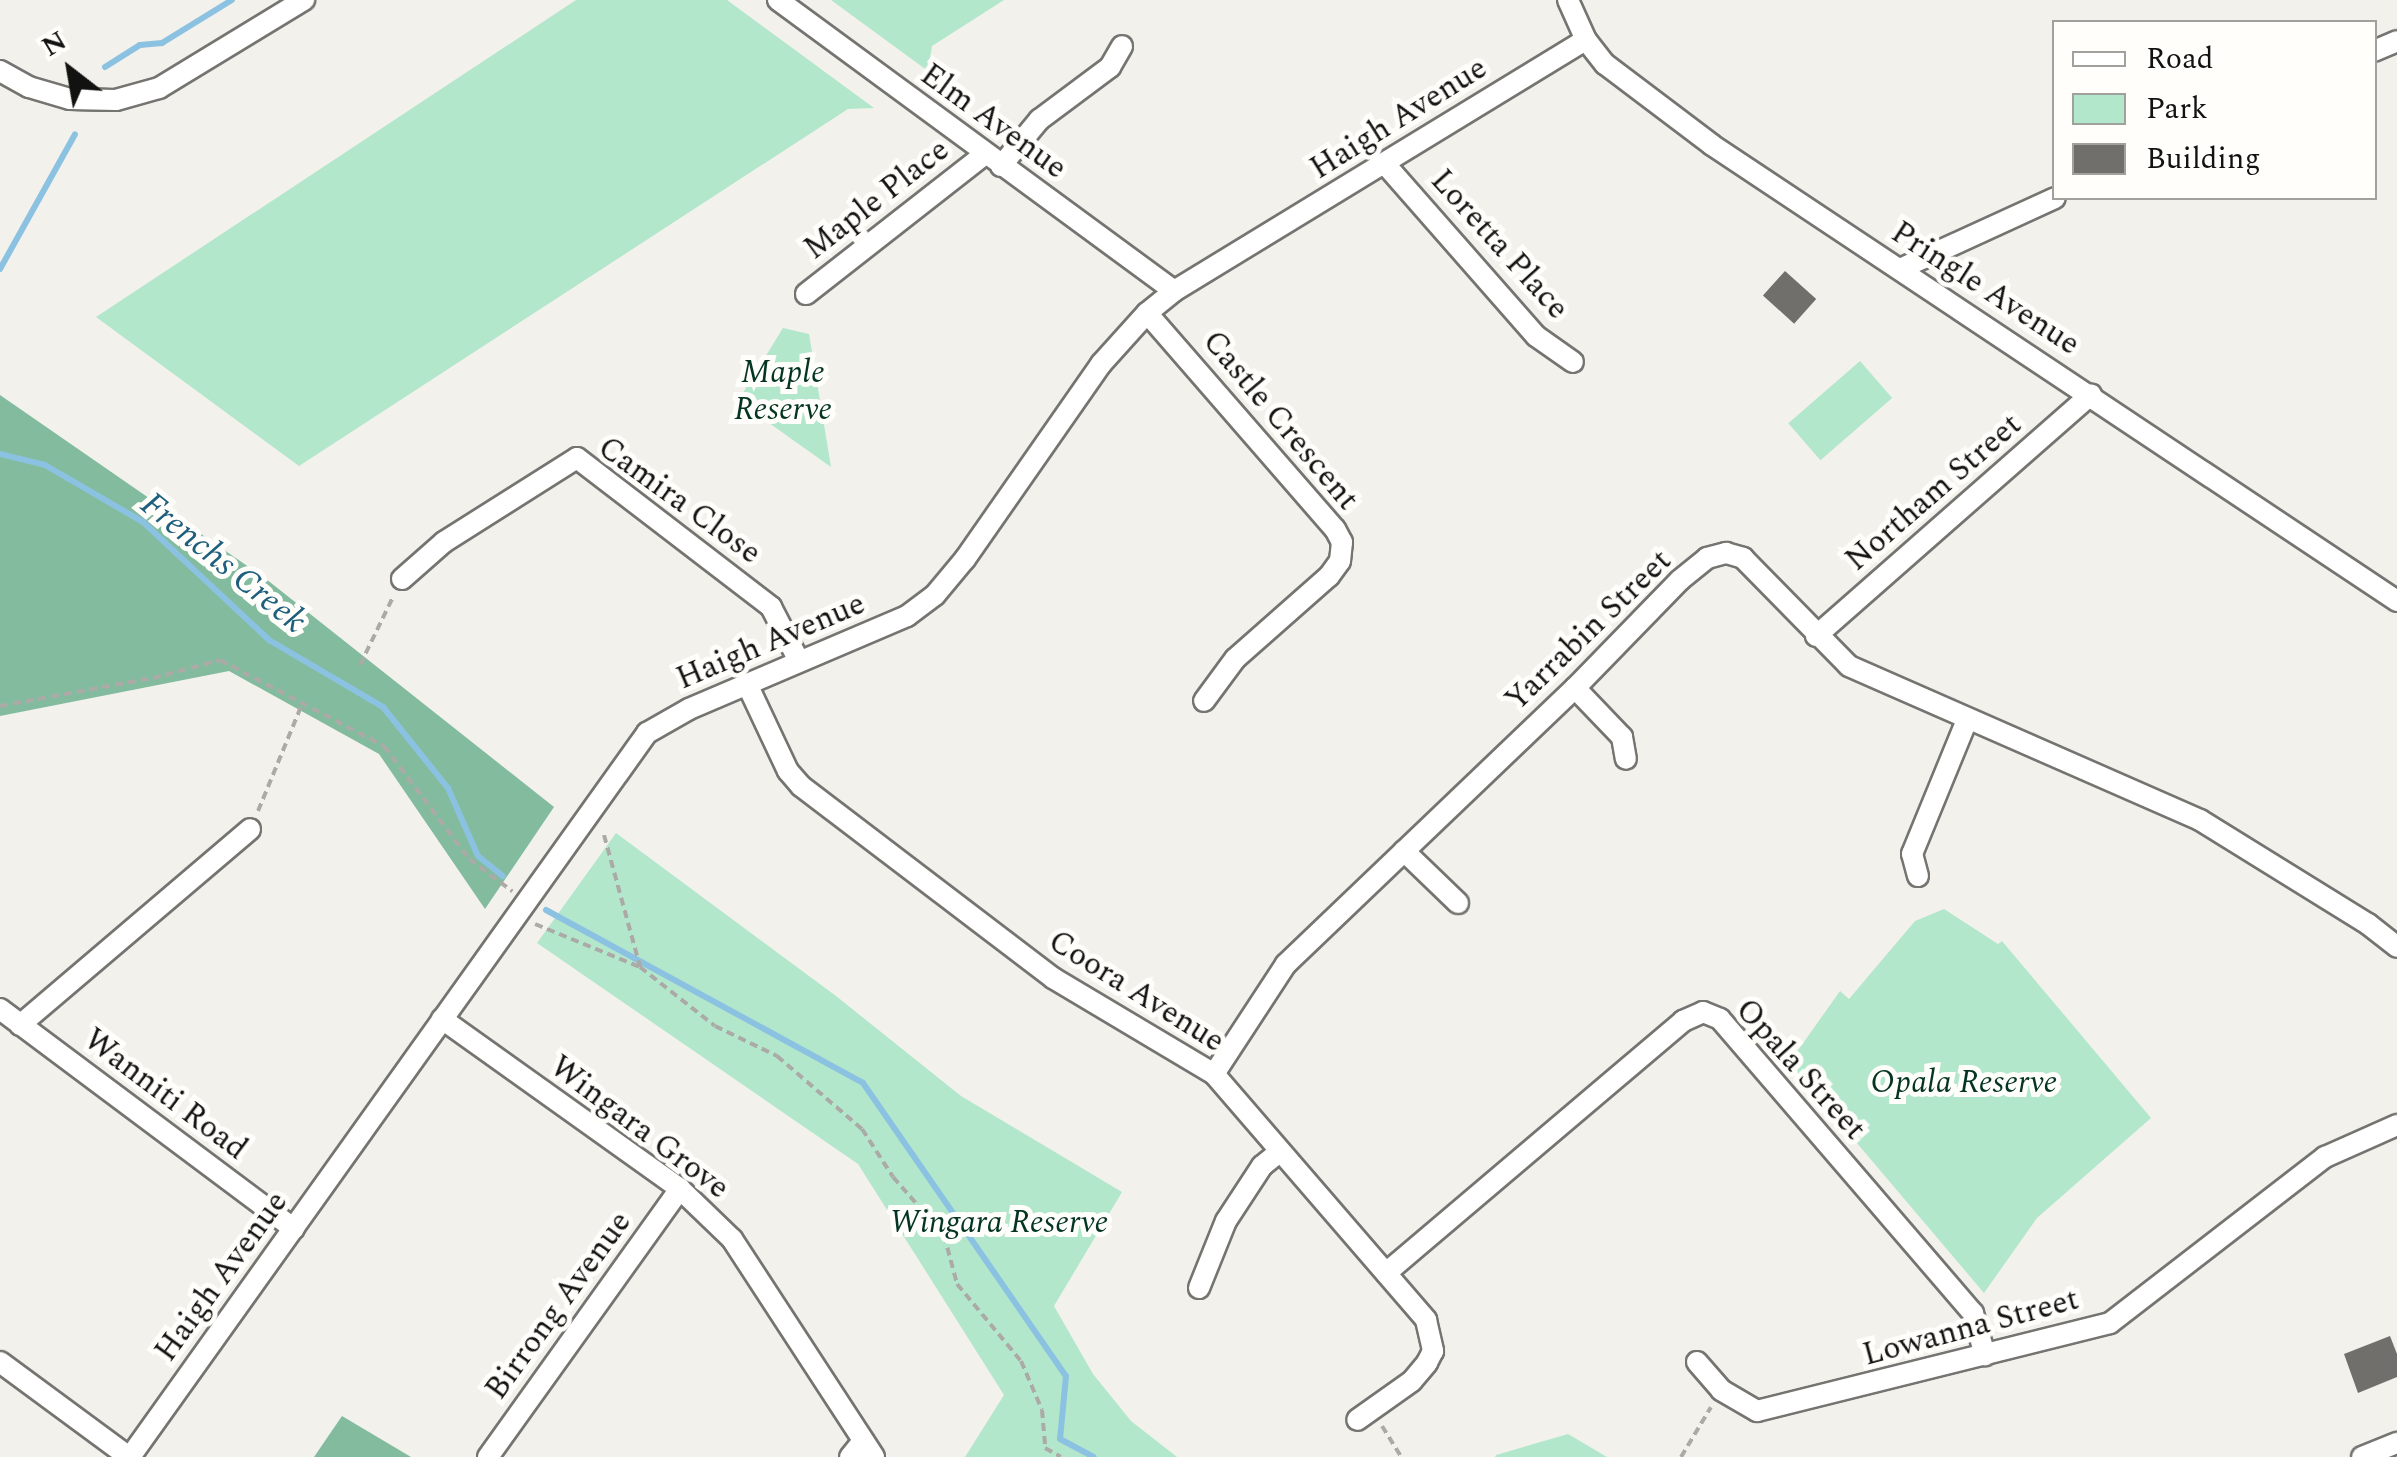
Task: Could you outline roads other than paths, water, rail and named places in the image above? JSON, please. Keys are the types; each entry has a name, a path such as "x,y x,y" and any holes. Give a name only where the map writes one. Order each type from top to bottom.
{"street":[{"path":"0,70 29,87 70,99 116,100 159,88 304,0"},
{"name":"Elm Avenue","path":"778,0 1174,291"},
{"name":"Pringle Avenue","path":"1568,0 1586,40 1605,64 1712,145 2397,601"},
{"name":"Haigh Avenue","path":"129,1457 646,733 746,684 907,616 934,594 965,559 1102,364 1148,313 1174,291 1586,40"},
{"name":"Maple Place","path":"806,294 993,160 1039,120 1110,68 1122,46"},
{"name":"Loretta Place","path":"1385,164 1536,336 1573,362"},
{"path":"1900,269 2052,200"},
{"name":"Castle Crescent","path":"1148,313 1335,529 1342,542 1340,562 1329,576 1234,659 1204,701"},
{"name":"Northam Street","path":"1816,636 2091,394"},
{"name":"Camira Close","path":"402,579 444,542 577,458 771,607 799,661"},
{"name":"Yarrabin Street","path":"1214,1074 1286,964 1576,688 1680,580 1708,558 1726,553 1742,558 1848,666 2200,820 2368,924 2397,947"},
{"name":"Coora Avenue","path":"746,684 788,771 801,786 1053,978 1214,1074 1278,1153 1426,1320 1434,1351 1412,1381 1364,1415"},
{"path":"1576,688 1622,737 1626,760"},
{"path":"1918,876 1912,854 1967,720"},
{"path":"20,1025 250,829"},
{"path":"1404,851 1458,903"},
{"name":"Wanniti Road","path":"0,1010 294,1229"},
{"name":"Opala Street","path":"1386,1273 1683,1021 1703,1012 1720,1018 1973,1313 1985,1356"},
{"name":"Wingara Grove","path":"442,1019 680,1189 732,1239 862,1452"},
{"name":"Lowanna Street","path":"1698,1362 1721,1390 1756,1412 2110,1323 2325,1157 2397,1125"},
{"path":"1200,1288 1226,1222 1262,1166 1278,1153"},
{"name":"Birrong Avenue","path":"488,1457 680,1189"},
{"path":"0,1362 129,1457"},
{"path":"2362,1457 2397,1443"}],"waterway":[{"path":"105,67 140,45 162,43 232,0"},
{"path":"0,269 75,134"},
{"name":"Frenchs Creek","path":"0,454 45,465 143,522 269,640 383,707 448,788 478,856 503,876"},
{"path":"546,910 863,1083 1066,1376 1060,1439 1094,1457"}],"park label":[{"name":"Maple Reserve","path":"783,392"},
{"name":"Opala Reserve","path":"1964,1083"},
{"name":"Wingara Reserve","path":"999,1223"}]}
